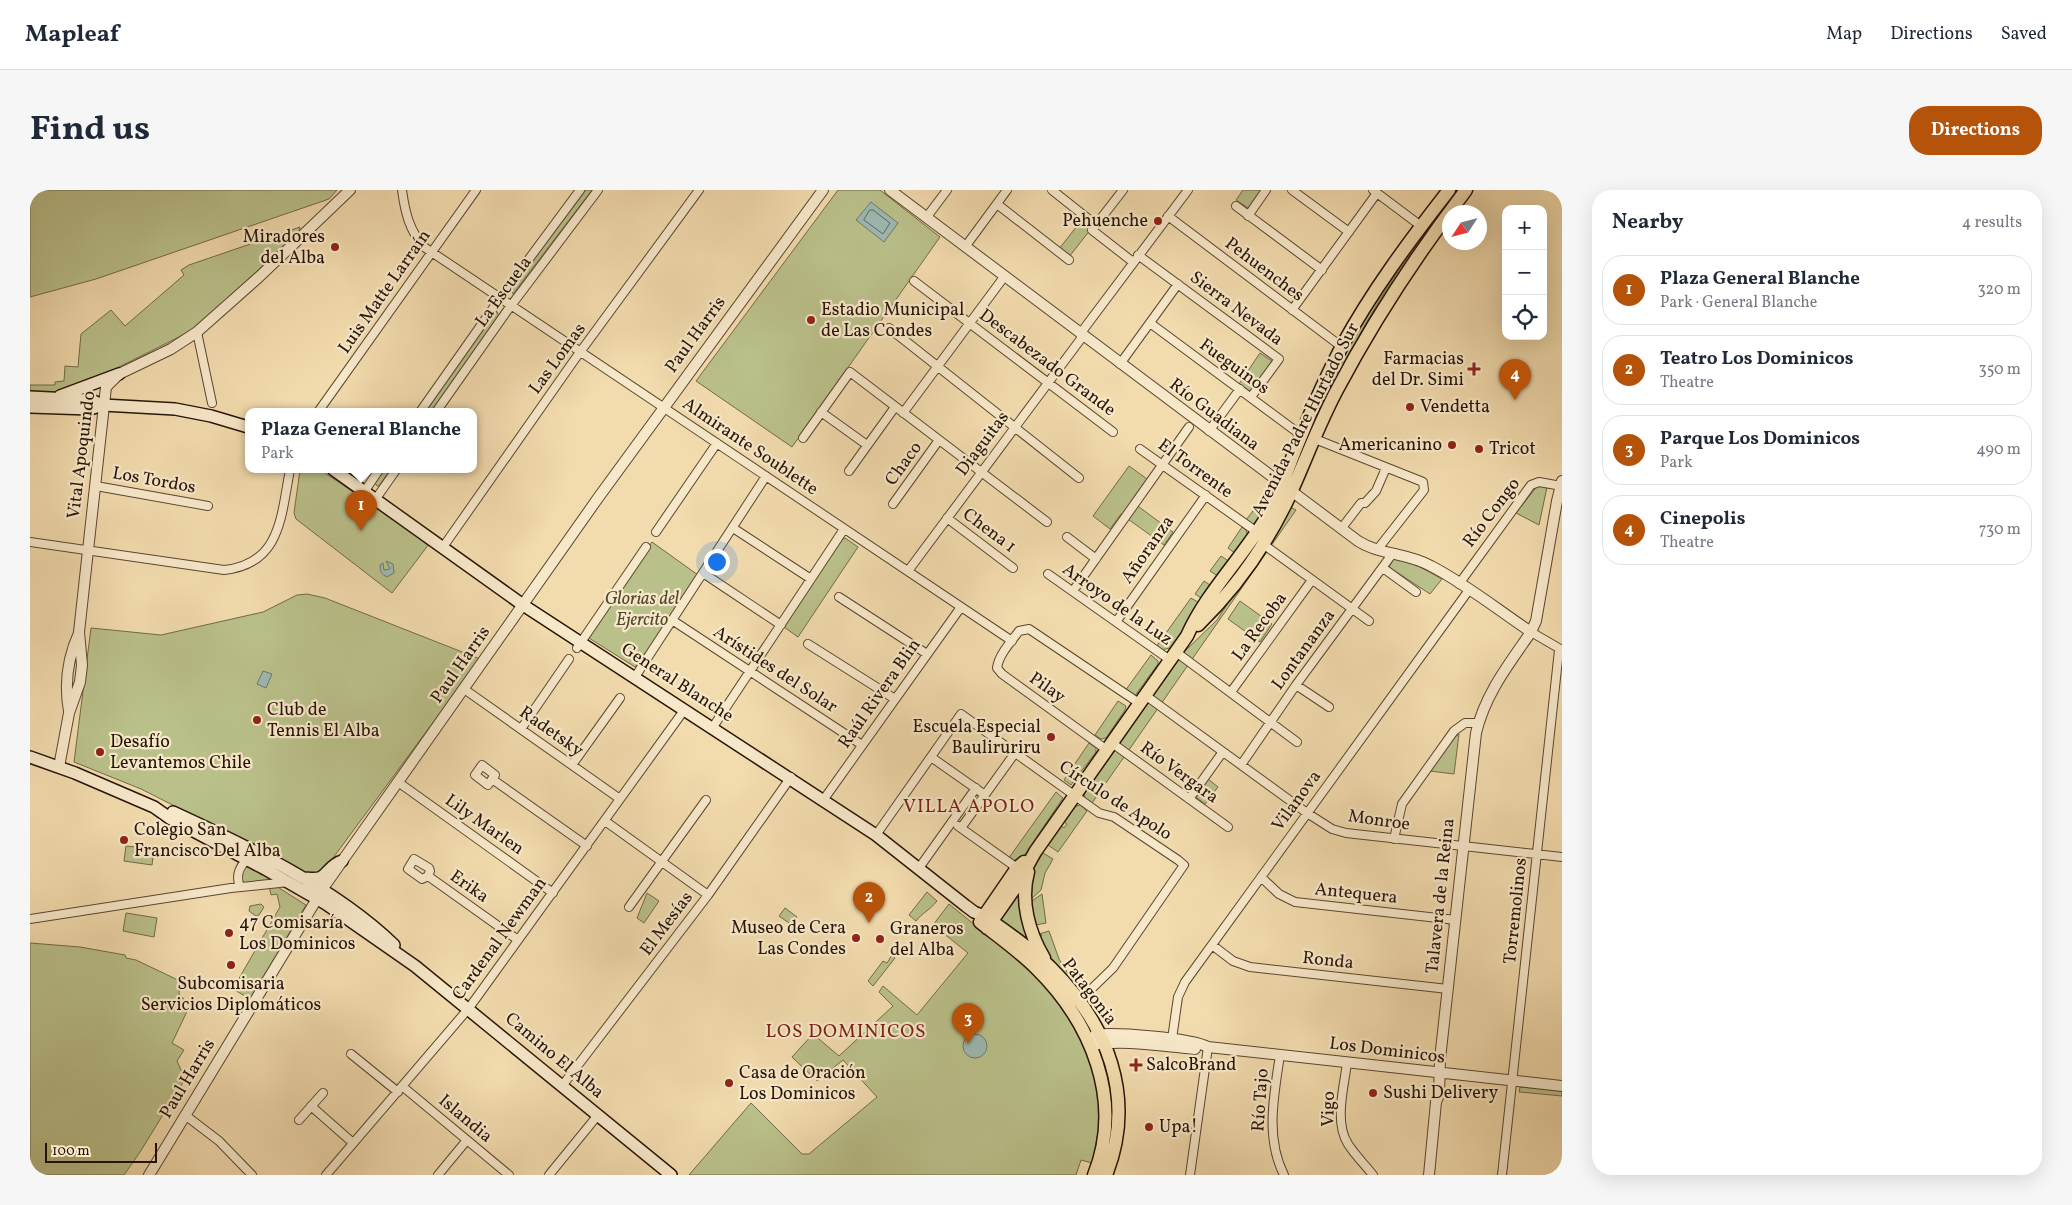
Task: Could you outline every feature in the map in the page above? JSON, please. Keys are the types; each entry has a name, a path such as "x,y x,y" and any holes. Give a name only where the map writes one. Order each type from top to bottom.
{"main road":[{"name":"Avenida Padre Hurtado Sur","path":"1187,636 1224,598 1263,544 1286,488 1301,434 1342,347 1372,296 1449,190"},
{"name":"Avenida Padre Hurtado Sur","path":"984,920 1017,886 1035,852 1187,636 1199,613 1257,532 1315,439 1330,403 1362,344 1428,240 1466,190"},
{"path":"1421,226 1425,230 1428,240"},
{"path":"56,397 119,374"},
{"path":"30,396 91,400 104,405 175,409 211,416 245,426"},
{"path":"30,407 90,409 104,405"},
{"name":"General Blanche","path":"338,473 579,645 635,677 824,799 876,835 984,920"},
{"name":"Camino El Alba","path":"30,758 59,767 154,807 169,810 270,861 294,880"},
{"name":"Camino El Alba","path":"154,807 171,819 247,859 294,880 381,933 415,966 469,1008 671,1175"},
{"name":"Avenida Padre Hurtado Sur","path":"984,920 1017,868 1035,852"},
{"path":"1035,852 1026,879 1025,901 1036,945 1050,966"},
{"path":"294,880 318,878 323,876 334,864 342,861"},
{"name":"Patagonia","path":"984,920 1050,966 1079,1001 1103,1038 1115,1073 1119,1106 1116,1143 1106,1175"},
{"name":"Patagonia","path":"984,920 1046,978 1063,999 1089,1041 1102,1079 1106,1111 1104,1142 1094,1175"}],"street":[{"name":"Vital Apoquindo","path":"59,767 69,713 66,680 70,655 79,632 106,387 119,374 171,349 197,332 273,264 350,190"},
{"name":"Almirante Soublette","path":"402,190 406,215 412,231 421,243 432,252 1012,641"},
{"name":"Luis Matte Larraín","path":"321,408 476,190"},
{"name":"La Escuela","path":"424,408 500,298 580,190"},
{"name":"La Escuela","path":"439,408 511,305 598,190"},
{"name":"Las Lomas","path":"442,548 699,190"},
{"name":"Paul Harris","path":"149,1175 319,895 342,861 663,407 823,190"},
{"name":"Río Guadiana","path":"890,190 1341,529 1363,544 1377,550 1422,561 1561,650"},
{"path":"926,218 947,190"},
{"path":"965,247 1007,190"},
{"path":"1094,227 1123,190"},
{"name":"Diaguitas","path":"908,571 1188,190"},
{"path":"1248,216 1266,190"},
{"path":"1292,190 1349,232"},
{"name":"Sierra Nevada","path":"1058,192 1094,227 1136,259 1178,284 1279,359 1251,398"},
{"path":"1292,310 1349,232 1375,192 1421,226"},
{"path":"997,204 1069,260"},
{"path":"1236,206 1322,270"},
{"name":"Pehuenches","path":"1168,216 1342,347"},
{"path":"903,413 1004,276"},
{"name":"Descabezado Grande","path":"914,280 1113,432"},
{"path":"1120,364 1178,284"},
{"name":"Fueguinos","path":"1150,323 1301,434"},
{"path":"889,328 1079,478"},
{"path":"197,332 212,403"},
{"path":"803,438 850,372 1047,522"},
{"path":"1209,431 1240,390"},
{"path":"849,471 895,407"},
{"path":"821,412 868,446"},
{"path":"1073,591 1190,427"},
{"path":"1315,439 1423,482 1424,490 1377,550"},
{"name":"Chaco","path":"893,504 939,440"},
{"path":"656,532 717,443"},
{"name":"El Torrente","path":"1140,449 1257,532"},
{"path":"1341,529 1361,503 1365,503 1376,491 1386,468"},
{"path":"30,542 224,570 244,565 262,554 276,536 281,521 289,473"},
{"path":"364,492 377,473"},
{"path":"375,500 394,473"},
{"path":"635,677 766,476"},
{"name":"Río Congo","path":"1459,584 1531,485 1539,482 1562,484"},
{"name":"Talavera de la Reina","path":"1428,1175 1436,1102 1439,1095 1440,1081 1438,1073 1478,723 1492,690 1531,632 1537,616 1562,484"},
{"name":"Los Tordos","path":"96,486 208,506"},
{"name":"Añoranza","path":"1116,622 1206,496"},
{"name":"Chena 1","path":"947,518 1014,568"},
{"path":"733,528 811,579"},
{"path":"713,727 844,528"},
{"path":"1067,537 1096,559"},
{"path":"1263,544 1369,621"},
{"path":"579,645 646,547"},
{"name":"Lontananza","path":"1241,765 1296,685 1393,553"},
{"path":"1383,568 1416,592"},
{"path":"703,573 781,624"},
{"name":"Arroyo de la Luz","path":"1048,574 1116,622 1231,692 1297,742"},
{"name":"La Recoba","path":"1231,692 1312,580"},
{"name":"Vilanova","path":"1172,1039 1180,991 1469,590"},
{"path":"839,597 927,654"},
{"name":"Raúl Rivera Blin","path":"824,799 961,607"},
{"name":"Arístides del Solar","path":"672,620 862,745"},
{"name":"Monroe","path":"1012,641 1019,631 1029,629 1142,699 1241,765 1327,826 1346,834 1562,856"},
{"name":"Pilay","path":"1012,641 998,662 997,668 1002,674 1109,746"},
{"path":"808,644 895,699"},
{"name":"Torremolinos","path":"1502,1175 1561,650"},
{"path":"521,729 569,659"},
{"path":"1296,685 1329,707"},
{"name":"Radetsky","path":"464,689 620,799"},
{"path":"572,765 620,698"},
{"name":"Cardenal Newman","path":"326,1175 469,1008 685,709"},
{"name":"Círculo de Apolo","path":"876,835 961,714 1099,814 1114,817 1184,865 1113,968 1079,1001"},
{"path":"1394,839 1402,804 1448,738 1465,723 1478,723"},
{"name":"Río Vergara","path":"1109,746 1228,827"},
{"path":"1189,799 1222,752"},
{"path":"962,828 1015,753"},
{"path":"931,756 985,795"},
{"name":"El Mesías","path":"562,1086 708,895 791,777"},
{"path":"492,779 587,846"},
{"name":"Lily Marlen","path":"398,782 553,893"},
{"path":"919,868 976,788"},
{"path":"629,907 660,861 706,800"},
{"path":"605,821 708,895"},
{"path":"952,822 1017,868"},
{"path":"240,887 237,878 238,872 247,859 251,857 270,861"},
{"name":"Erika","path":"428,876 518,940"},
{"name":"Antequera","path":"1261,877 1279,894 1295,902 1456,920"},
{"path":"30,919 294,880"},
{"name":"Ronda","path":"1212,945 1233,961 1250,968 1448,989"},
{"name":"Los Dominicos","path":"1103,1038 1196,1049 1208,1047 1562,1086"},
{"name":"Los Dominicos","path":"1089,1041 1103,1038 1172,1039 1196,1042 1208,1047"},
{"path":"1190,1175 1208,1047"},
{"name":"Islandia","path":"351,1054 467,1140 509,1175"},
{"name":"Río Tajo","path":"1280,1055 1275,1089 1273,1126 1276,1152 1284,1175"},
{"name":"Vigo","path":"1347,1063 1341,1115 1344,1134 1348,1144 1374,1175"},
{"path":"300,1120 323,1093"},
{"path":"311,1106 353,1143"},
{"path":"186,1115 220,1140 252,1175"},
{"path":"549,1175 598,1115"},
{"path":"438,1175 467,1140"}],"green space":[{"path":"30,190 337,190 329,199 96,279 30,297"},
{"path":"586,190 592,190 513,294 511,290"},
{"name":"Estadio Municipal de Las Condes","path":"838,190 880,190 940,237 792,447 696,381"},
{"path":"1243,190 1261,190 1248,208 1236,200"},
{"path":"1454,190 1458,190 1447,205 1443,205"},
{"path":"1442,206 1442,211 1415,247 1375,307 1338,377 1298,463 1290,472 1329,385 1351,343 1413,245"},
{"path":"1084,217 1094,225 1069,257 1059,249"},
{"path":"300,227 299,233 191,331 105,374 55,392 30,391 30,385 55,385 55,382 64,381 65,366 78,367 81,334 111,310 125,326 184,275 181,270 189,265"},
{"path":"497,312 499,316 434,408 427,408"},
{"path":"1260,353 1272,361 1251,392 1239,384"},
{"path":"1129,466 1147,479 1131,501 1173,532 1164,545 1121,514 1110,529 1093,516"},
{"path":"300,473 325,473 429,544 392,593 296,519 294,513"},
{"path":"382,473 388,473 379,486 375,483"},
{"path":"1538,485 1547,487 1539,525 1516,513"},
{"path":"1256,507 1263,512 1257,523 1251,524 1246,520"},
{"path":"1290,507 1296,510 1092,803 1085,798 1084,793 1184,652 1217,620"},
{"path":"1242,527 1246,530 1248,537 1236,554 1228,548"},
{"path":"845,538 858,547 798,637 784,627 840,541"},
{"name":"Glorias del Ejercito","path":"652,542 698,575 666,625 635,667 589,638"},
{"path":"1221,556 1230,562 1219,577 1210,571"},
{"path":"1393,559 1411,562 1442,579 1430,594 1389,567"},
{"path":"1204,581 1213,587 1204,600 1195,594"},
{"name":"Club de Tennis El Alba","path":"307,594 325,598 480,659 316,881 228,833 141,789 74,762 91,628 161,635 263,612 297,595"},
{"path":"1191,598 1201,604 1170,648 1161,650 1156,647"},
{"path":"1240,601 1272,624 1260,642 1228,619"},
{"path":"1151,655 1158,661 1158,664 1134,697 1125,691"},
{"path":"1118,701 1126,706 1125,710 1106,738 1101,739 1095,735"},
{"path":"1459,734 1454,774 1430,771 1451,740"},
{"path":"1089,743 1096,748 1096,752 1071,785 1064,780"},
{"path":"1208,779 1218,787 1205,804 1196,795"},
{"path":"1056,792 1063,798 1017,866 1008,859"},
{"path":"1080,805 1087,811 1058,852 1048,845 1061,826 1064,828 1067,824 1064,822 1074,807"},
{"path":"126,846 154,849 152,865 124,861"},
{"path":"1043,853 1053,859 1045,873 1041,890 1030,900 1033,869"},
{"path":"249,864 274,880 243,883 240,874"},
{"path":"269,886 276,886 306,905 250,999 233,989 280,907 277,894 271,895"},
{"path":"927,892 937,901 916,921 909,915"},
{"path":"1019,892 1030,943 998,921"},
{"path":"647,893 659,901 644,923 637,918"},
{"path":"1042,894 1046,923 1036,925 1029,903"},
{"path":"261,904 264,907 259,915 256,916 249,911 250,906"},
{"path":"949,904 1034,973 1064,1010 1080,1038 1093,1067 1101,1099 1099,1125 1092,1163 1081,1160 1076,1175 689,1175 751,1103 802,1154 809,1154 877,1097 843,1060 817,1081 792,1057 813,1034 839,1056 893,1006 879,992 883,986 917,1015 968,953 933,925"},
{"path":"785,908 797,917 792,925 779,916"},
{"path":"126,913 157,918 154,937 123,931"},
{"path":"1049,931 1059,959 1079,991 1043,949 1038,940 1042,935 1039,934"},
{"path":"30,943 80,947 125,955 126,958 136,960 180,981 179,994 190,1005 172,1043 184,1050 177,1061 185,1079 124,1175 30,1175"},
{"path":"892,955 895,958 873,986 868,981 883,961 887,963"},
{"path":"1520,1087 1562,1091 1562,1096 1519,1092"}],"water":[{"path":"871,202 898,223 884,242 856,220"},
{"path":"386,561 393,564 394,573 387,577 383,575 380,567 383,563 384,570 390,569"},
{"path":"263,671 272,674 266,688 257,684"},
{"path":"975,1034 984,1037 987,1046 984,1055 975,1058 966,1055 963,1046 966,1037"}],"place":[{"name":"Pehuenche","path":"1158,221"},
{"name":"Miradores del Alba","path":"335,247"},
{"name":"Estadio Municipal de Las Condes","path":"811,320"},
{"name":"Farmacias del Dr. Simi","path":"1474,369"},
{"name":"Cinepolis","path":"1515,400"},
{"name":"Vendetta","path":"1410,407"},
{"name":"Americanino","path":"1452,445"},
{"name":"Tricot","path":"1479,449"},
{"name":"Plaza General Blanche","path":"361,531"},
{"name":"Club de Tennis El Alba","path":"257,720"},
{"name":"Escuela Especial Bauliruriru","path":"1051,737"},
{"name":"Desafío Levantemos Chile","path":"100,752"},
{"name":"Colegio San Francisco Del Alba","path":"124,840"},
{"name":"Teatro Los Dominicos","path":"869,923"},
{"name":"47 Comisaría Los Dominicos","path":"229,933"},
{"name":"Museo de Cera Las Condes","path":"856,938"},
{"name":"Graneros del Alba","path":"880,939"},
{"name":"Subcomisaria Servicios Diplomáticos","path":"231,965"},
{"name":"Parque Los Dominicos","path":"968,1044"},
{"name":"SalcoBrand","path":"1136,1065"},
{"name":"Casa de Oración Los Dominicos","path":"729,1083"},
{"name":"Sushi Delivery","path":"1373,1093"},
{"name":"Upa!","path":"1149,1127"}],"district":[{"name":"VILLA APOLO","path":"969,807"},
{"name":"LOS DOMINICOS","path":"846,1032"}]}
